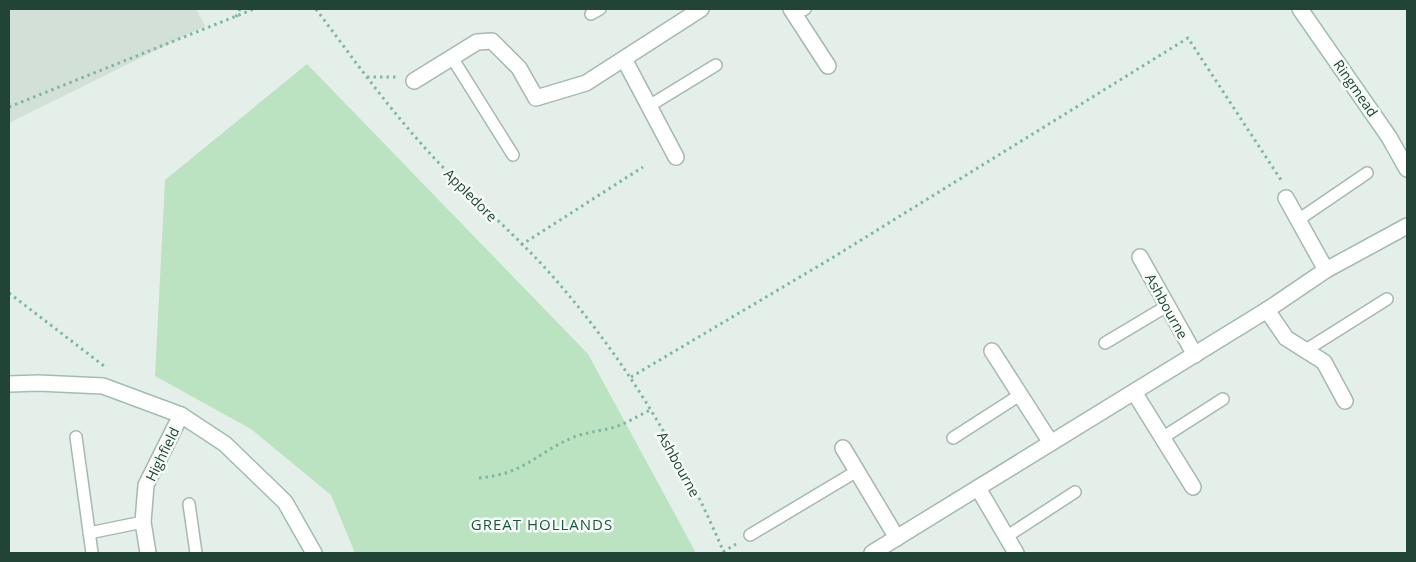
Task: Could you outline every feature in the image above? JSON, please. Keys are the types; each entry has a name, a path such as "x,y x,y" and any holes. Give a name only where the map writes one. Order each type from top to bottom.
{"street":[{"path":"414,81 451,56 477,42 492,41 519,68 536,98 586,83 624,59 683,13 701,9"},
{"name":"Ringmead","path":"1300,9 1384,128 1407,169"},
{"path":"797,11 828,66"},
{"path":"624,59 676,157"},
{"path":"1286,198 1326,270"},
{"name":"Ashbourne","path":"872,553 1195,355 1326,270 1407,226"},
{"name":"Ashbourne","path":"1140,257 1195,355"},
{"path":"1267,310 1286,338 1324,362 1345,401"},
{"path":"992,352 1050,444"},
{"path":"9,384 38,383 103,386 181,415 225,444 286,502 314,553"},
{"path":"1134,392 1193,487"},
{"name":"Highfield","path":"148,553 144,522 146,485 181,415"},
{"path":"843,448 897,538"},
{"path":"978,488 1016,553"}],"lane":[{"path":"451,56 513,155"},
{"path":"649,106 716,65"},
{"path":"1298,220 1367,173"},
{"path":"1306,350 1387,300"},
{"path":"1105,344 1167,306"},
{"path":"953,438 1020,395"},
{"path":"1162,438 1223,399"},
{"path":"76,437 92,553"},
{"path":"750,535 857,470"},
{"path":"1006,537 1075,492"},
{"path":"189,504 196,553"},
{"path":"89,533 144,522"}],"path":[{"path":"234,18 240,9"},
{"path":"9,107 254,9"},
{"name":"Appledore","path":"316,9 367,77 435,159 566,291 631,377"},
{"path":"631,377 832,258 1188,38 1281,178 1286,198"},
{"path":"367,77 398,77 414,81"},
{"path":"521,245 643,166"},
{"path":"9,293 104,366 103,386"},
{"name":"Ashbourne","path":"631,377 694,488 724,553"},
{"path":"479,478 504,475 572,438 614,427 650,410"}],"shaded area":[{"path":"9,9 196,9 205,26 9,123"}],"green space":[{"path":"307,64 588,354 696,553 355,553 331,495 251,429 155,376 165,180"}],"district":[{"name":"GREAT HOLLANDS","path":"542,524"}]}
